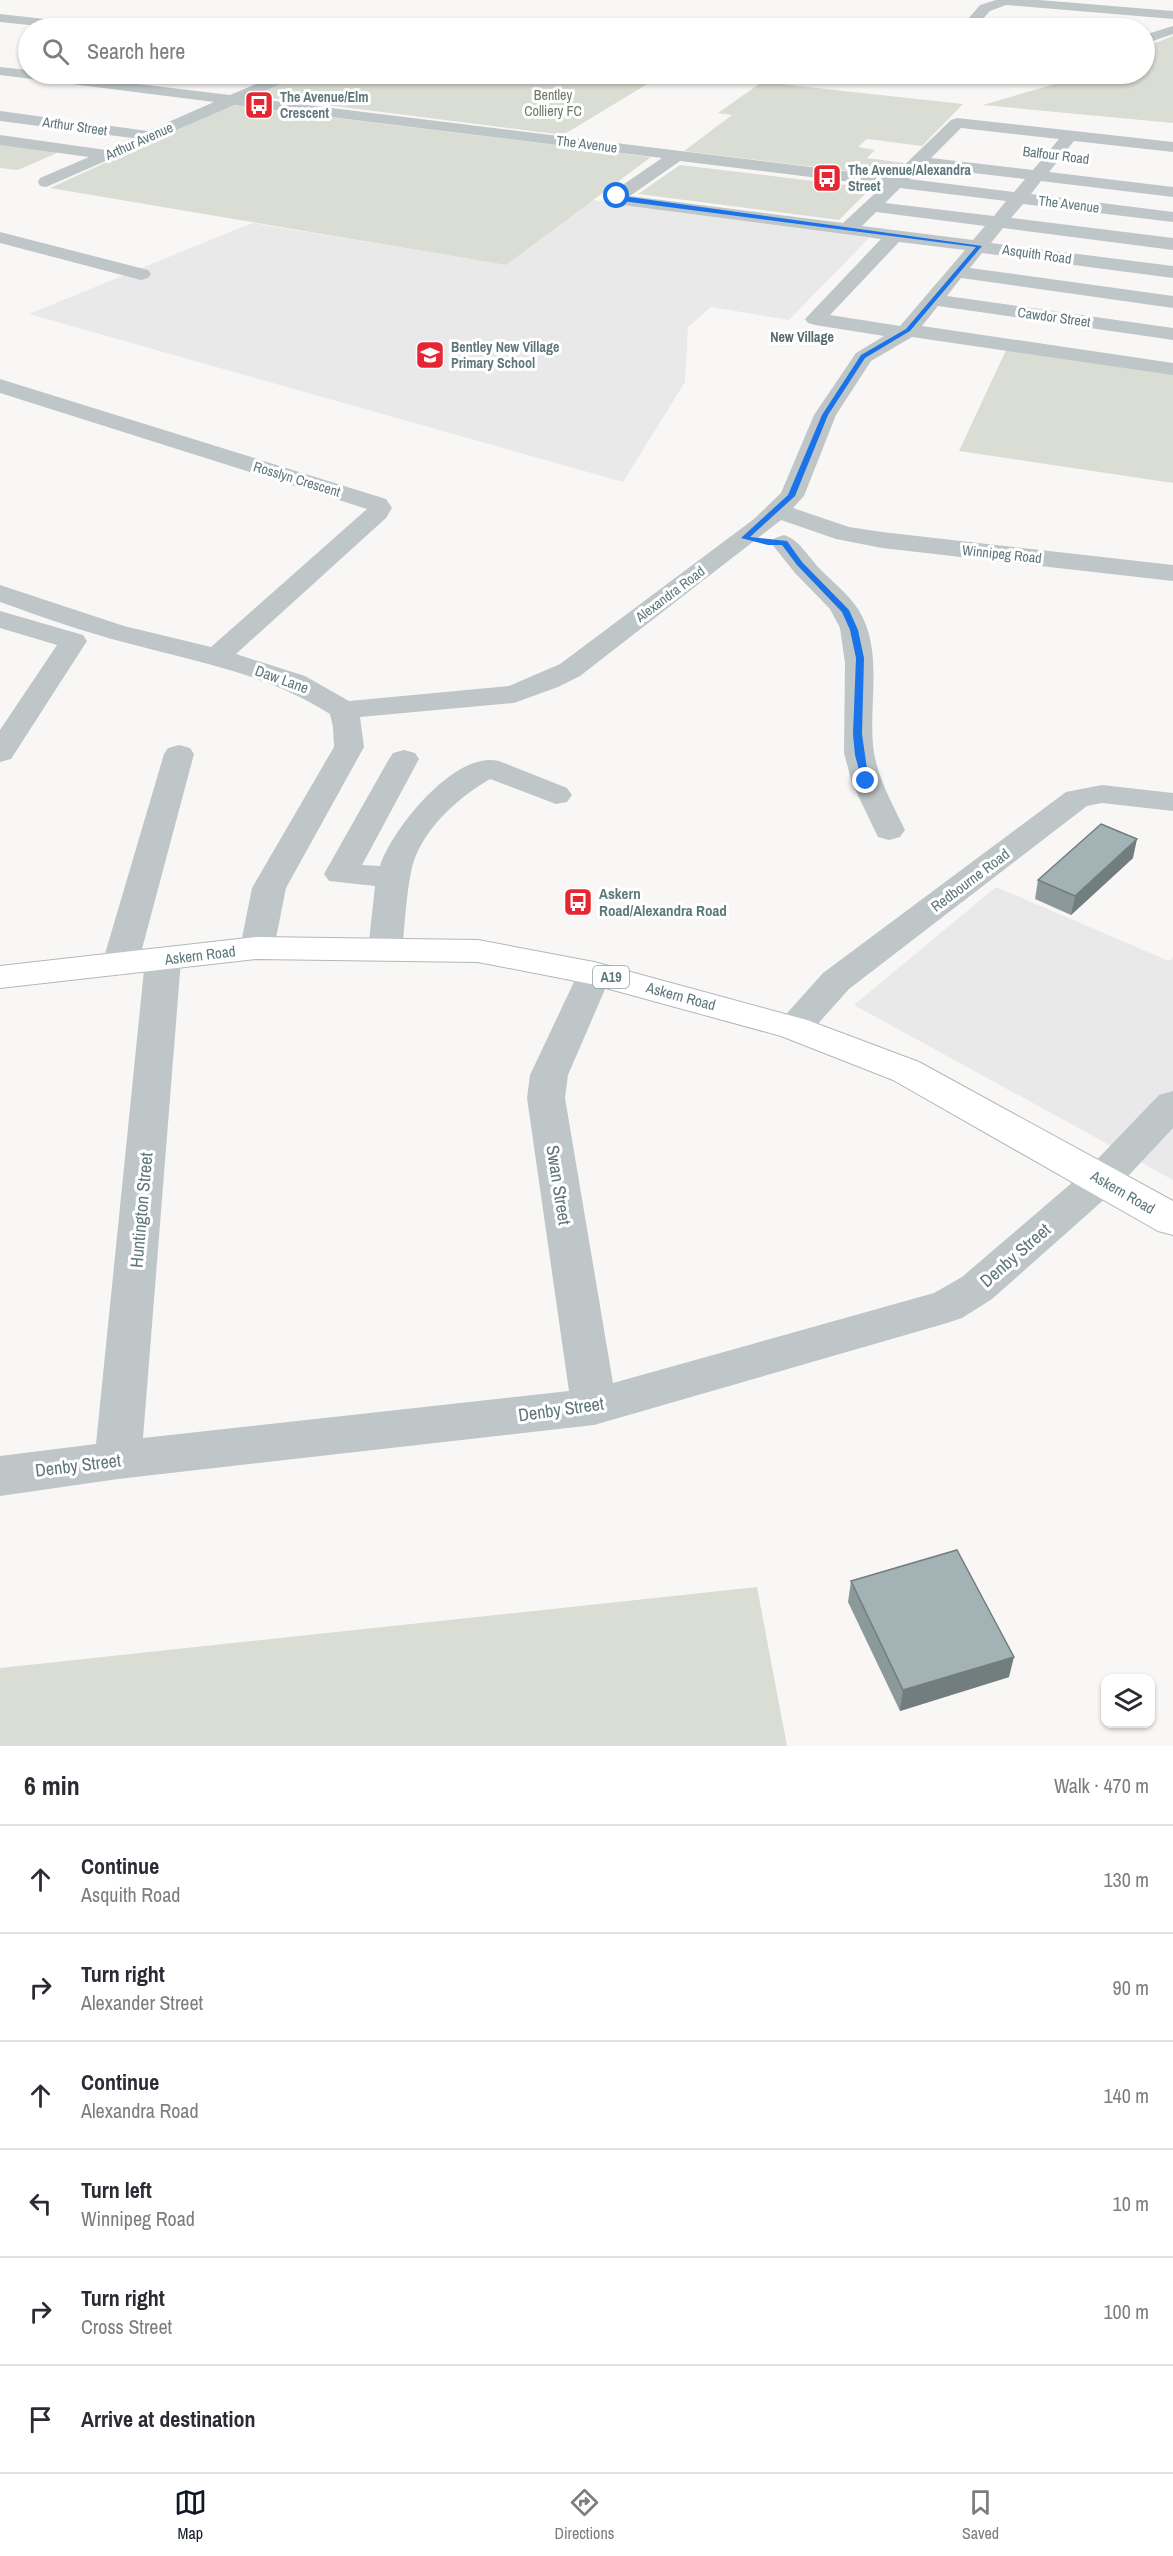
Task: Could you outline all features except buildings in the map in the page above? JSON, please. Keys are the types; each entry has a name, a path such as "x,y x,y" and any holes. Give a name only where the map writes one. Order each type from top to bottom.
{"highway":[{"name":"Askern Road","path":"0,976 257,948 478,951 594,972 794,1028 906,1071 1173,1220"}],"street":[{"path":"976,18 991,5 1010,1 1173,15"},
{"path":"0,18 18,20"},
{"path":"1155,29 1172,30"},
{"path":"1155,36 1172,30"},
{"name":"The Avenue","path":"0,71 18,73"},
{"path":"0,84 18,77"},
{"name":"The Avenue","path":"105,84 1173,217"},
{"name":"Arthur Avenue","path":"46,182 268,84"},
{"name":"Arthur Street","path":"0,116 150,136"},
{"path":"0,139 41,121"},
{"path":"848,229 957,123 1173,147"},
{"name":"Alexandra Road","path":"343,710 453,702 514,694 548,681 570,670 744,538 792,496 825,415 863,357 905,333 958,273 1017,197 1070,136"},
{"path":"0,139 109,155"},
{"path":"938,141 962,144"},
{"name":"Balfour Road","path":"1032,152 1078,157"},
{"name":"Asquith Road","path":"676,155 617,196 622,200 1173,272"},
{"path":"917,161 1037,176 1168,177"},
{"path":"1057,352 1168,177"},
{"path":"871,206 1173,244"},
{"path":"895,235 815,319 1173,369"},
{"path":"0,237 141,274"},
{"path":"958,273 1173,302"},
{"name":"Cawdor Street","path":"935,300 1173,334"},
{"name":"Rosslyn Crescent","path":"0,386 377,504 380,508 378,513 216,657"},
{"name":"Winnipeg Road","path":"777,511 832,530 882,540 1173,573"},
{"name":"Winnipeg Road","path":"744,538 768,543 784,543 821,536 832,530"},
{"path":"784,543 799,564 846,611 854,630 860,658 857,734 859,755 866,781 889,830"},
{"name":"Daw Lane","path":"0,593 64,616 153,642 216,657 302,684 343,710"},
{"path":"0,619 73,641 153,642"},
{"path":"0,753 73,641"},
{"path":"257,948 269,888 350,747 343,710"},
{"path":"120,964 179,754"},
{"path":"394,877 341,874 404,759"},
{"path":"385,950 398,861 428,814 447,794 467,778 488,767 556,795"},
{"name":"Redbourne Road","path":"794,1028 836,981 1077,799 1102,794 1173,802"},
{"name":"Huntington Street","path":"118,1460 163,960"},
{"name":"Swan Street","path":"594,972 549,1075 546,1098 594,1407"},
{"name":"Denby Street","path":"0,1476 118,1460 594,1407 947,1306 977,1288 1102,1179 1173,1104"}],"shaded area":[{"name":"Bentley New Village Primary School","path":"592,200 869,238 789,320 711,307 688,327 685,382 623,482 29,314 252,223 506,265"},
{"path":"996,887 1169,961 1173,957 1173,1180 854,1005"}],"green space":[{"path":"1173,36 1173,123 983,105 1055,84 1155,84 1155,43"},
{"name":"Bentley Colliery FC","path":"281,84 647,84 563,135 256,96"},
{"path":"759,84 780,84 963,104 922,146 867,139 858,147 875,150 867,158 905,163 890,176 684,151 732,115 718,113"},
{"path":"232,105 651,157 506,265 50,188"},
{"path":"0,143 49,149 57,153 18,170 0,168"},
{"path":"680,165 871,188 839,220 638,194"},
{"path":"1007,348 1173,372 1173,483 959,451"},
{"path":"757,1587 787,1746 0,1746 0,1668"}],"place":[{"name":"The Avenue/Elm Crescent","path":"259,105"},
{"name":"The Avenue/Alexandra Street","path":"827,178"},
{"name":"Bentley New Village Primary School","path":"430,355"},
{"name":"Askern Road/Alexandra Road","path":"578,902"}],"district":[{"name":"New Village","path":"802,337"}],"route":[{"path":"617,196 622,200 980,246 908,330 863,357 825,415 792,496 763,524 744,538 768,543 784,543 799,564 846,611 854,630 860,658 857,734 859,755 866,781"}]}
